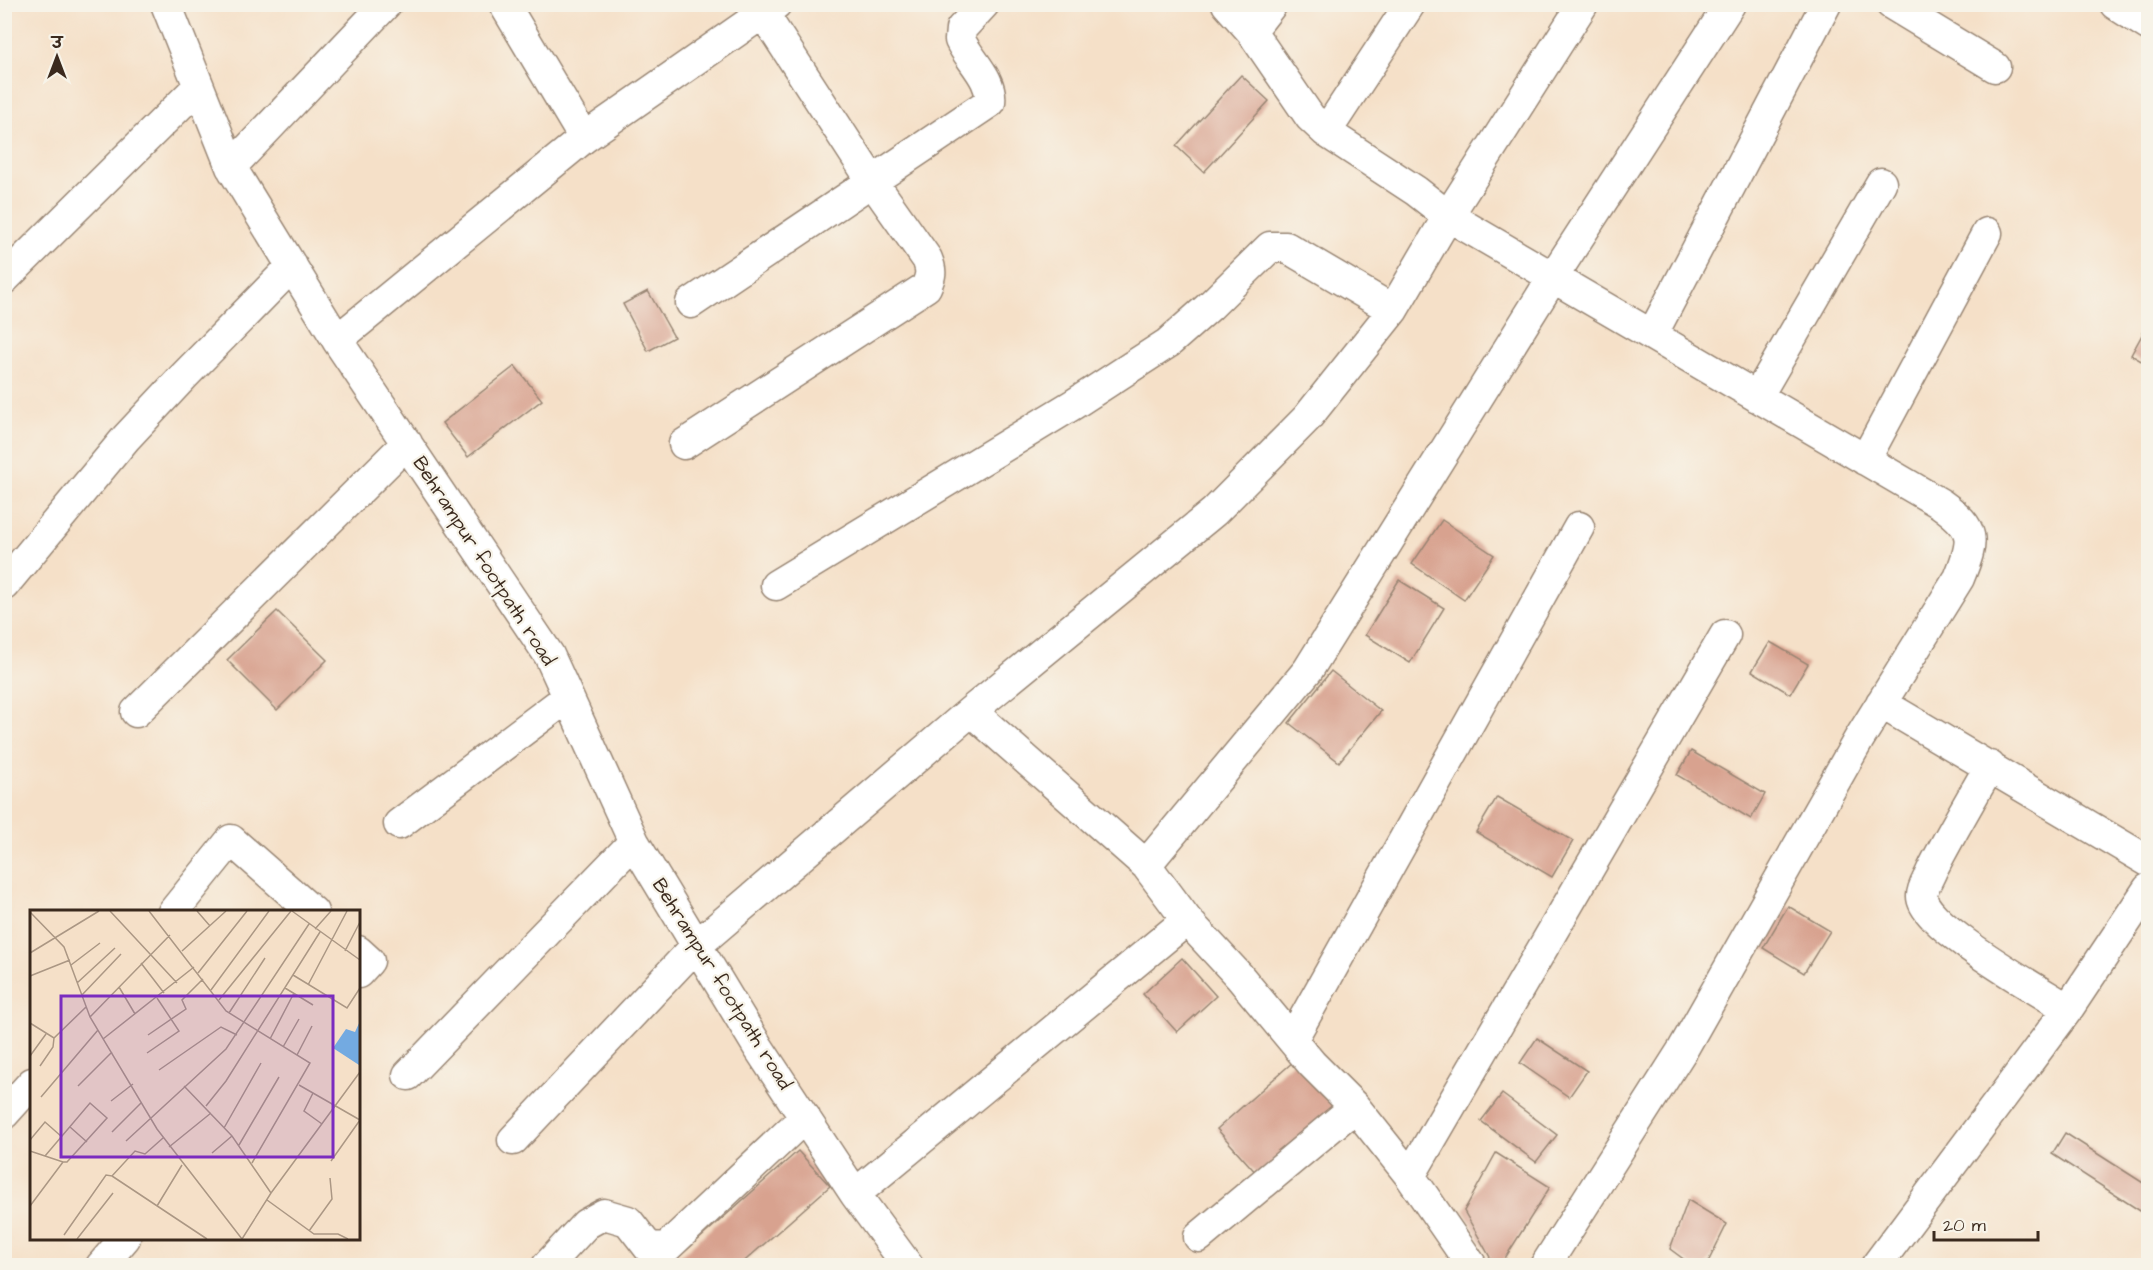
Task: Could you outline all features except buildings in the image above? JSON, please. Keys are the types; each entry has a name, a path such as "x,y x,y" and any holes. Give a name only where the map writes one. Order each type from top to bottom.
{"street":[{"name":"Behrampur footpath road","path":"166,4 231,167 337,340 549,655 634,842 758,1047 855,1194 908,1266"},
{"path":"231,167 386,4"},
{"path":"504,4 584,138"},
{"path":"692,303 990,102 991,94 987,82 960,40 961,29 984,4"},
{"path":"1227,4 1251,31 1310,117 1326,132 1416,191 1448,216 1941,504 1960,518 1967,527 1968,556 1959,578 1881,703 1683,1049 1545,1266"},
{"path":"1251,31 1272,4"},
{"path":"1326,132 1410,4"},
{"path":"513,1140 697,945 971,711 1214,512 1307,418 1393,310 1448,216 1583,4"},
{"path":"1146,865 1308,670 1553,277 1730,4"},
{"path":"1652,335 1826,4"},
{"path":"1891,4 1995,67"},
{"path":"2115,4 2148,25"},
{"path":"337,340 584,138 769,9 872,181 927,259 931,276 926,287 684,444"},
{"path":"4,279 198,87"},
{"path":"1757,397 1881,183"},
{"path":"1865,460 1988,233"},
{"path":"776,585 1074,404 1168,343 1210,306 1270,247 1286,247 1393,310"},
{"path":"4,585 126,438 184,375 292,266"},
{"path":"136,712 406,443"},
{"path":"1292,1040 1579,527"},
{"path":"1410,1176 1725,635"},
{"path":"399,824 568,697"},
{"path":"1881,703 2148,861"},
{"path":"971,711 1146,865 1187,920 1239,976 1312,1064 1354,1107 1410,1176 1472,1266"},
{"path":"1990,766 1925,886 1922,896 1924,906 1962,942 2068,1009"},
{"path":"175,910 231,840 311,910"},
{"path":"408,1075 634,842"},
{"path":"1876,1266 2068,1009 2148,889"},
{"path":"855,1194 1187,920"},
{"path":"360,953 369,961 360,971"},
{"path":"6,1108 30,1085"},
{"path":"1199,1237 1354,1107"},
{"path":"547,1266 586,1224 604,1214 628,1221 649,1248 667,1247 805,1117"},
{"path":"101,1266 124,1240"}]}
